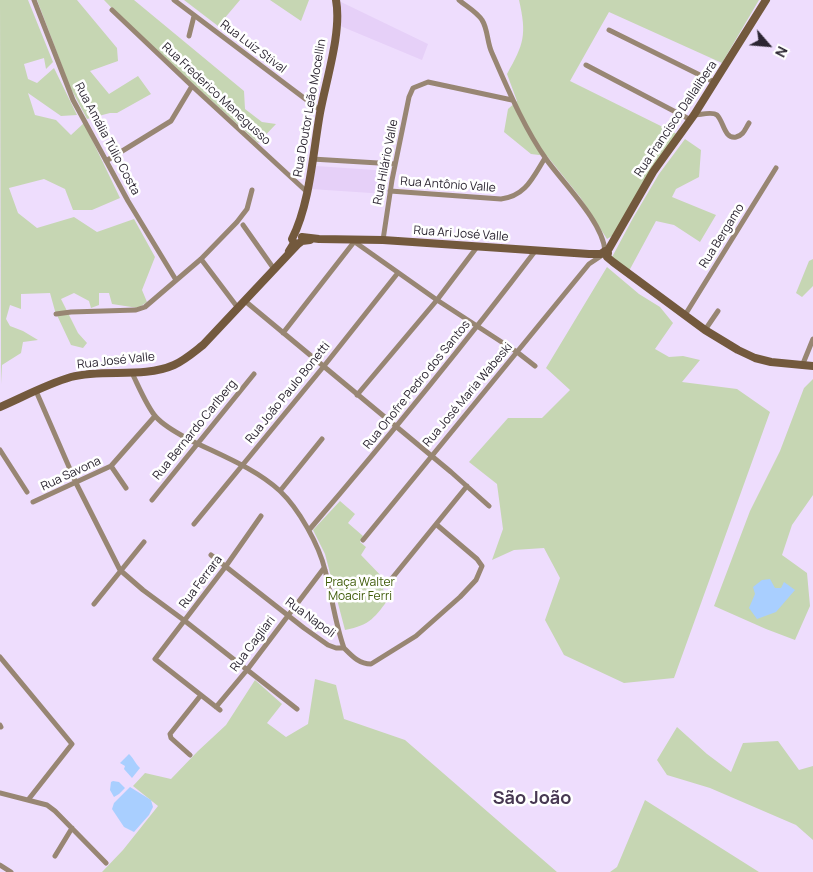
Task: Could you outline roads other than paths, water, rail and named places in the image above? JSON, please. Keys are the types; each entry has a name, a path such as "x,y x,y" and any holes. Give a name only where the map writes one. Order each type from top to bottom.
{"street":[{"name":"Rua Amália Túlio Costa","path":"34,0 73,100 128,201 176,280"},
{"name":"Rua Luíz Stival","path":"174,0 320,110"},
{"name":"Rua Doutor Leão Mocellin","path":"298,239 320,110 330,70 337,21 336,0"},
{"path":"459,0 483,21 491,52 503,74 512,100 545,158 581,202 600,235 605,252 705,330 738,350 755,358 802,366 813,366"},
{"name":"Rua Francisco Dallalibera","path":"605,252 653,172 692,117 766,0"},
{"name":"Rua Frederico Menegusso","path":"112,10 306,191"},
{"path":"189,36 194,16"},
{"path":"609,30 714,82"},
{"path":"586,65 692,117 713,113 717,115 727,135 732,137 738,137 743,134 748,123"},
{"name":"Rua Hilário Valle","path":"383,240 395,164 409,97 413,88 428,82 512,100"},
{"path":"106,161 171,121 192,86"},
{"name":"Rua Antônio Valle","path":"390,191 501,199 510,198 518,195 526,186 545,158"},
{"path":"312,159 395,164"},
{"name":"Rua Bergamo","path":"685,315 776,168"},
{"path":"56,314 136,310 145,307 201,260 243,215 252,190"},
{"path":"243,225 274,269"},
{"name":"Rua Ari José Valle","path":"298,239 383,240 589,254 605,252"},
{"name":"Rua José Valle","path":"0,407 70,377 88,374 132,373 174,365 203,345 286,257 298,239"},
{"path":"283,333 352,241 397,274 478,326 535,366"},
{"path":"357,395 436,300 477,247"},
{"name":"Rua Onofre Pedro dos Santos","path":"309,530 397,426 537,250"},
{"name":"Rua José Maria Wabeski","path":"363,540 589,264 605,252"},
{"path":"589,254 589,264"},
{"path":"201,260 238,308"},
{"name":"Rua João Paulo Bonetti","path":"194,524 397,274"},
{"path":"245,301 397,426 489,506"},
{"path":"705,330 718,311"},
{"path":"802,366 813,340"},
{"path":"132,373 155,416 178,433 241,466 280,491 294,508 309,530 324,568 344,648"},
{"name":"Rua Bernardo Carlberg","path":"152,500 254,374"},
{"path":"36,391 76,483 120,570 143,590 297,709"},
{"name":"Rua Savona","path":"33,502 112,466 155,416"},
{"path":"280,491 322,439"},
{"path":"0,450 27,492"},
{"path":"112,466 126,488"},
{"path":"389,582 467,486"},
{"name":"Rua Ferrara","path":"201,695 155,659 226,566 261,516"},
{"name":"Rua Napoli","path":"211,555 328,645 344,648 355,659 365,664 371,664 416,636 460,597 476,580 482,566 477,559 437,525"},
{"path":"94,604 144,542"},
{"name":"Rua Cagliari","path":"201,695 218,709 324,568"},
{"path":"0,658 72,744 28,800"},
{"path":"190,755 171,738 170,734 201,695"},
{"path":"0,793 47,805 106,863"},
{"path":"55,856 72,828"},
{"path":"0,864 11,872"}],"water":[{"path":"770,579 775,588 781,588 784,582 795,590 776,612 757,619 749,608 755,594 753,587 762,580"},
{"path":"129,754 140,768 132,778 124,769 125,766 120,763"},
{"path":"111,782 119,782 125,788 114,797 110,790"},
{"path":"130,787 151,800 153,807 149,815 134,832 124,827 112,809 114,803"}],"district":[{"name":"São João","path":"532,799"}],"park label":[{"name":"Praça Walter Moacir Ferri","path":"360,590"}]}
